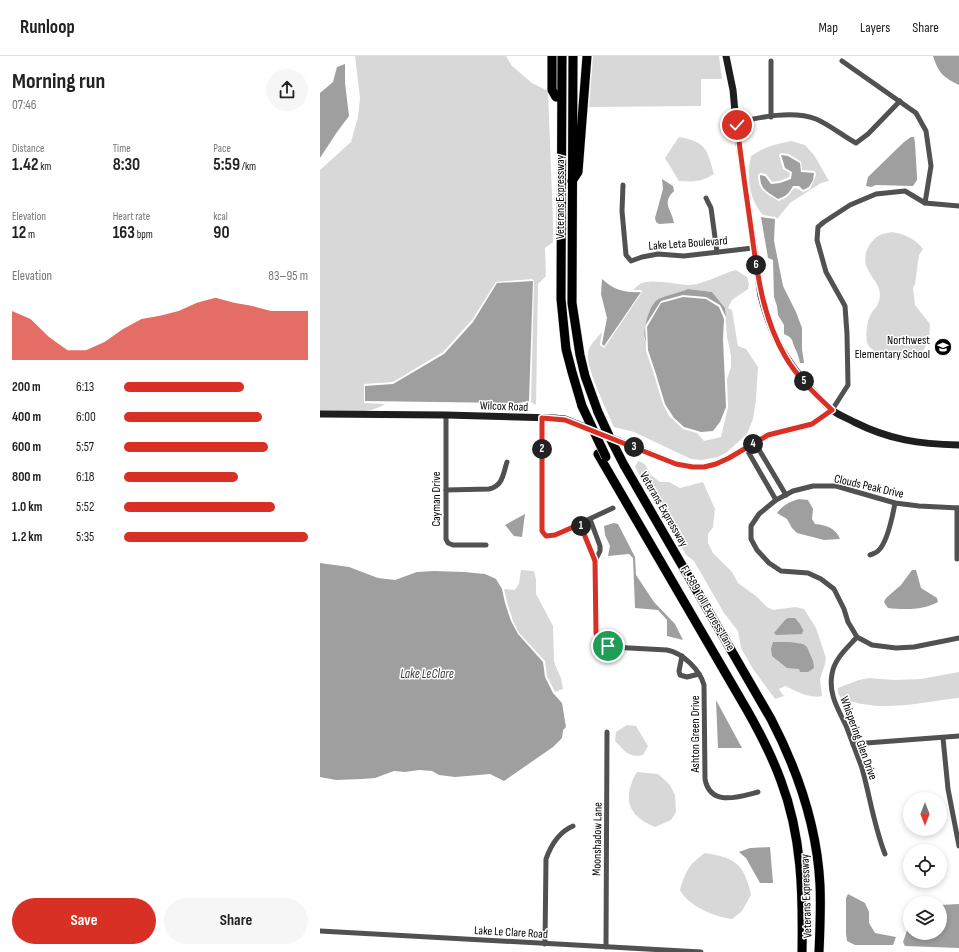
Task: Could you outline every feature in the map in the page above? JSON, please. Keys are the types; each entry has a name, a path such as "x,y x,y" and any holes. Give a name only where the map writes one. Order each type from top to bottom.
{"highway":[{"path":"552,56 552,90 556,97"},
{"name":"Veterans Expressway","path":"557,56 555,286 562,350 586,428 743,703 774,763 790,809 799,853 802,952"},
{"path":"562,56 560,299 566,349 579,404"},
{"name":"Veterans Expressway","path":"573,56 571,286 580,355 585,376 598,412 624,465 771,719 794,766 810,814 816,849 820,884 819,952"},
{"path":"572,181 578,172 587,56"}],"street":[{"path":"726,56 733,90 736,123 761,296 766,316 785,356 799,376 832,410 869,430 910,442 959,446"},
{"path":"771,60 771,117"},
{"path":"842,61 916,113 926,131 930,166 925,203"},
{"path":"736,123 784,115 800,115 816,120 856,143 868,134 900,101"},
{"name":"Lake Leta Boulevard","path":"623,185 622,211 626,255 631,261 642,256 658,254 684,256 754,248"},
{"path":"832,410 848,385 848,334 845,306 826,272 817,240 818,227 850,206 876,194 905,191 925,203 959,206"},
{"path":"706,198 711,208 717,252"},
{"name":"Wilcox Road","path":"320,414 446,415 565,420 676,464 704,467 716,464 768,435 812,424 832,410"},
{"name":"Cayman Drive","path":"446,415 446,539 448,543 452,545 486,546"},
{"path":"542,418 542,531 546,536 551,536 613,508"},
{"path":"755,443 786,495"},
{"path":"746,448 776,500"},
{"path":"446,490 495,488 501,483 507,462"},
{"path":"768,485 775,483 776,478"},
{"name":"Clouds Peak Drive","path":"857,637 848,622 844,609 834,589 821,579 808,573 782,572 769,563 757,550 751,539 751,526 759,514 776,500 793,491 813,486 836,486 895,503 958,508"},
{"path":"870,555 879,550 884,540 892,519 895,503"},
{"path":"957,559 958,508"},
{"path":"590,519 600,548 595,561"},
{"path":"580,524 595,561 596,630 597,636 601,642 611,647 671,651 682,656 679,671 680,675 687,677 699,674"},
{"path":"588,541 597,538"},
{"path":"857,637 872,645 896,648 914,647 959,638"},
{"name":"Whispering Glen Drive","path":"857,637 838,658 832,673 831,689 836,706 862,768 874,819 885,854"},
{"name":"Ashton Green Drive","path":"682,656 699,674 705,689 705,779 707,786 714,794 724,798 738,797 758,792"},
{"name":"Moonshadow Lane","path":"606,947 607,732"},
{"path":"853,744 959,736"},
{"path":"943,738 948,789 959,846"},
{"path":"545,944 546,859 549,848 556,839 565,830 573,826"},
{"name":"Lake Le Clare Road","path":"320,931 701,952"}],"shaded area":[{"path":"355,56 506,56 512,66 532,83 548,91 553,242 545,248 546,276 538,284 536,405 531,402 534,281 532,279 496,282 472,320 443,352 393,382 364,384 364,403 385,404 379,408 363,411 320,412 320,170 351,142 358,117 360,98"},
{"path":"593,56 719,56 722,79 701,79 701,106 589,107"},
{"path":"679,137 695,142 704,148 710,159 714,174 697,181 679,181 665,158"},
{"path":"791,141 805,145 814,155 829,181 821,183 790,203 777,219 776,217 763,215 758,209 752,195 749,180 751,156 770,146","holes":["781,153 789,154 801,162 802,170 815,171 816,175 810,189 803,192 794,188 788,196 779,201 770,196 761,188 758,175 760,173 766,174 772,182 780,181 789,177 790,173 783,169 779,155"]},
{"path":"892,232 901,234 917,242 923,249 919,255 915,284 913,288 915,305 930,324 930,332 928,341 922,352 914,358 908,359 886,356 873,350 867,343 868,321 877,306 880,291 867,268 865,259 867,250 871,242 879,235"},
{"path":"736,270 747,277 749,284 748,289 732,300 728,308 732,310 738,346 746,349 758,367 753,419 747,434 727,452 718,457 702,460 691,459 634,432 614,427 590,368 588,353 590,347 602,332 600,345 604,348 605,347 642,292 641,290 633,290 640,284 645,282 664,282 689,285 707,281","holes":["688,289 712,292 725,308 731,367 727,379 728,407 721,437 704,441 697,433 683,429 669,416 659,392 646,351 646,342 644,339 646,322 657,300"]},
{"path":"638,461 645,464 651,475 660,482 669,482 680,488 703,482 715,509 713,527 708,534 708,543 713,553 732,572 738,583 756,596 767,607 773,610 795,607 804,609 816,628 826,658 820,679 822,696 817,697 808,695 785,686 779,689 784,696 775,699 753,669 741,648 738,631 724,613 694,561 686,555 658,504 653,491 643,481 635,467"},
{"path":"521,570 534,571 536,580 536,594 553,626 554,661 561,678 563,689 555,692 547,676 545,661 519,633 513,621 507,602 504,589 515,590 519,584"},
{"path":"959,672 959,698 900,706 886,706 856,703 841,698 838,693 838,688 869,678 894,680 921,679"},
{"path":"627,725 636,726 648,746 643,755 630,755 615,741 616,732"},
{"path":"637,772 658,774 670,785 675,795 676,812 671,820 655,827 646,823 633,811 630,805 629,797 632,781"},
{"path":"705,853 731,860 742,869 745,876 751,895 742,911 732,919 718,916 695,906 680,890 688,869"}],"water":[{"path":"933,56 959,56 959,85 949,80 942,74 937,67"},
{"path":"345,64 345,83 349,116 320,158 320,93 333,82 337,67"},
{"path":"911,137 914,137 915,143 917,177 917,180 913,186 866,186 868,177"},
{"path":"781,155 788,156 800,163 801,172 814,173 813,180 809,187 803,190 799,186 793,186 784,197 778,199 767,192 763,187 760,180 760,175 765,176 771,184 780,183 791,179 792,172 785,168"},
{"path":"662,179 673,186 674,191 668,199 668,207 674,223 659,224 656,222 655,218 663,189"},
{"path":"761,217 775,219 774,241 783,286 802,328 804,363 800,363 792,340 784,334 784,325 778,315 774,297 773,260 768,258"},
{"path":"602,279 611,286 620,290 641,292 604,346 602,344 607,318 601,294"},
{"path":"533,281 529,401 518,403 365,401 365,386 393,384 444,354 473,322 497,283"},
{"path":"688,289 712,292 725,308 726,317 720,305 706,297 683,295 661,301 645,325 651,308 657,300"},
{"path":"683,297 706,299 719,307 724,319 723,339 726,407 720,422 713,431 701,432 684,427 674,418 665,404 648,350 647,327 661,303"},
{"path":"645,327 646,342 644,332"},
{"path":"799,499 808,500 813,509 812,519 815,524 830,528 836,532 840,539 824,540 797,533 787,519 777,513 786,504"},
{"path":"525,514 522,537 514,536 505,525"},
{"path":"614,523 618,524 635,557 636,575 654,602 675,624 683,640 667,636 667,620 658,610 635,608 633,558 629,554 608,556 610,546 605,535 604,526"},
{"name":"Lake LeClare","path":"320,563 349,567 378,578 395,580 417,572 434,571 485,574 496,579 502,589 511,621 518,634 543,662 545,677 553,693 562,703 566,727 563,730 562,738 553,747 504,781 490,774 455,777 439,775 432,771 419,770 405,772 394,771 375,778 362,779 336,780 320,777"},
{"path":"912,570 916,570 921,588 937,598 938,602 927,607 914,609 888,608 884,602 886,598 901,585"},
{"path":"788,618 795,618 804,632 803,631 802,634 776,635 774,633"},
{"path":"773,642 803,644 807,647 813,661 814,668 808,672 800,672 799,669 787,668 772,656 771,649"},
{"path":"716,700 742,748 718,748"},
{"path":"770,847 773,883 760,883 746,858 739,852 750,848"},
{"path":"848,894 865,903 869,912 869,923 875,933 896,937 893,945 855,945 847,941 846,898"},
{"path":"959,904 959,948 905,946 904,940 947,940 947,905"}],"place":[{"name":"Northwest Elementary School","path":"943,347"}],"route":[{"path":"608,646 601,642 596,633 595,561 586,535 580,524 551,536 546,536 542,531 542,418 565,420 676,464 704,467 716,464 729,458 768,435 812,424 832,410 799,376 785,356 766,316 761,296 737,125"}]}
